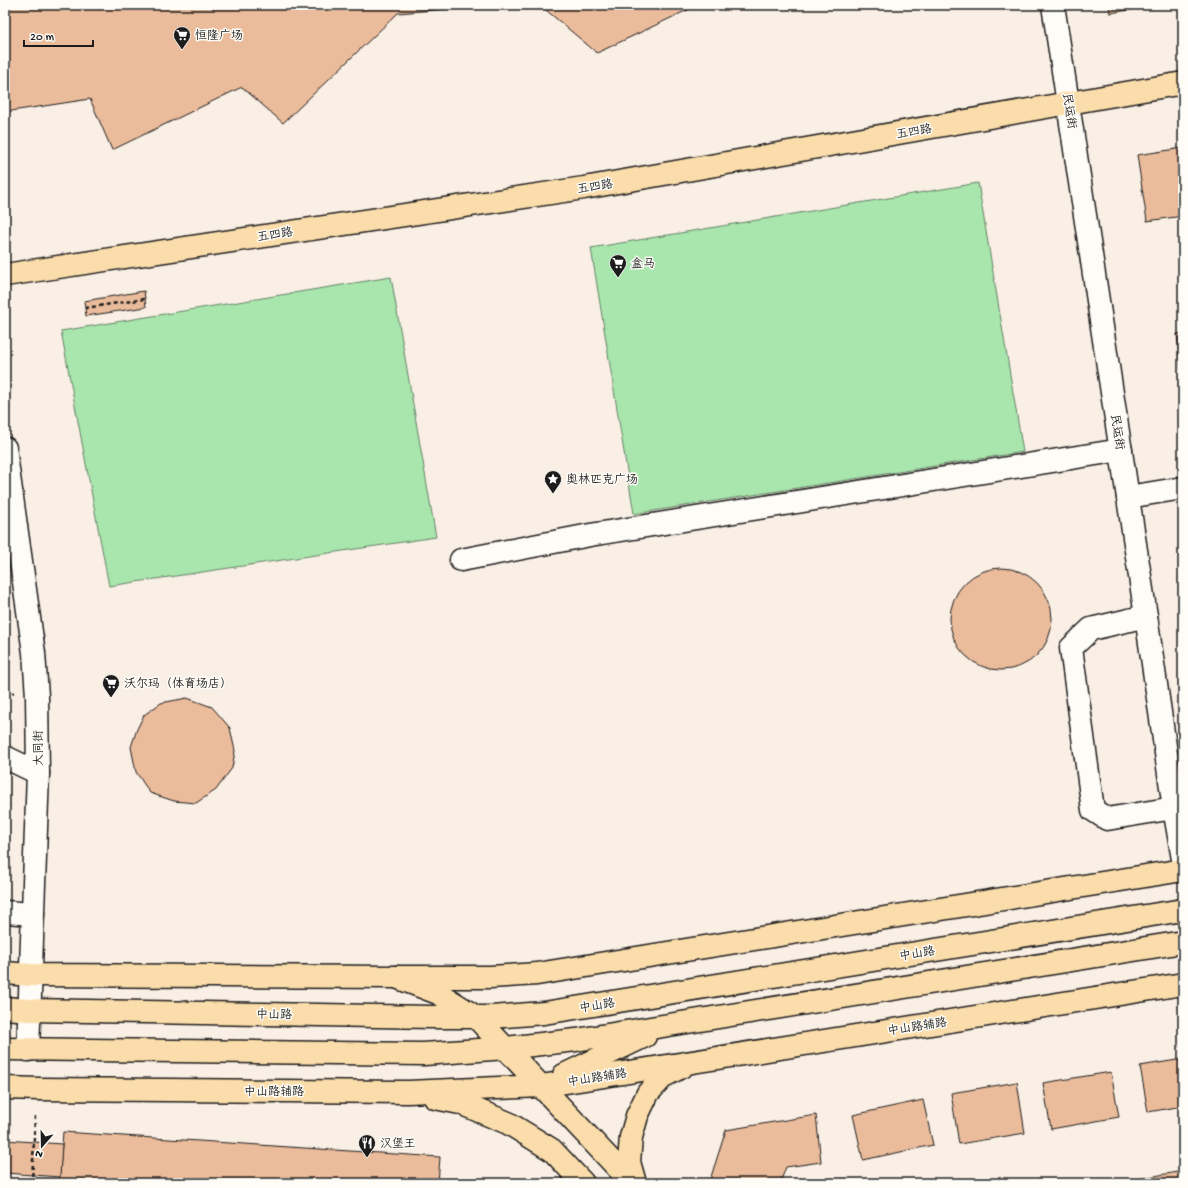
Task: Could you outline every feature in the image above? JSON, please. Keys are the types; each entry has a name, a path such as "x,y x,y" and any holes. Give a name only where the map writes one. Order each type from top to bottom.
{"main road":[{"name":"五四路","path":"5,275 584,188 1183,83"},
{"path":"5,973 396,977 490,977 538,974 1183,870"},
{"name":"中山路","path":"5,1008 29,1010 476,1017 544,1013 1183,910"},
{"path":"5,1049 424,1054 506,1048 576,1040 667,1026 1183,942"},
{"path":"396,977 438,993 476,1017 632,1183"},
{"name":"中山路辅路","path":"5,1088 408,1092 541,1086 1183,984"},
{"path":"541,1086 667,1026"},
{"path":"635,1183 629,1162 631,1137 637,1116 648,1094 664,1076 688,1063"},
{"path":"408,1092 460,1103 508,1123 552,1150 582,1183"}],"street":[{"name":"民运街","path":"1053,5 1069,103 1174,808 1183,859"},
{"name":"大同街","path":"5,448 34,653 36,696 38,773 28,1050"},
{"path":"461,560 590,535 1121,450"},
{"path":"1128,497 1183,488"},
{"path":"1146,616 1091,629 1071,648 1093,810 1107,819 1174,808"},
{"path":"5,757 38,773"},
{"path":"5,912 33,914"}],"path":[{"path":"85,308 145,299"},
{"path":"5,805 11,805"},
{"path":"32,1183 35,1116"}],"green space":[{"path":"978,183 1023,452 634,514 591,248"},
{"path":"391,277 436,537 109,586 61,331"}],"building":[{"name":"恒隆广场","path":"5,5 495,5 398,13 283,123 242,87 112,150 90,99 5,112"},
{"path":"540,5 698,5 597,53"},
{"path":"1109,5 1162,5 1110,13"},
{"path":"1183,148 1183,216 1147,221 1137,155"},
{"path":"144,291 146,307 86,316 84,301"},
{"path":"1183,333 1183,385 1177,334"},
{"path":"1001,568 1021,572 1029,576 1037,583 1044,591 1048,599 1052,619 1048,639 1044,647 1037,655 1029,662 1021,666 1001,670 981,666 973,662 965,655 958,647 954,639 950,619 954,599 958,591 965,583 973,576 981,572"},
{"path":"187,698 212,707 230,728 235,751 232,768 216,790 196,803 174,801 150,793 136,772 131,747 137,729 144,715 161,703"},
{"path":"1183,1059 1183,1106 1148,1112 1140,1066"},
{"path":"1111,1072 1119,1117 1051,1129 1043,1083"},
{"path":"1017,1082 1025,1133 959,1144 951,1093"},
{"path":"923,1100 933,1145 863,1160 853,1115"},
{"path":"816,1115 821,1162 786,1167 780,1183 709,1183 726,1130"},
{"path":"63,1132 440,1157 438,1183 59,1183"},
{"path":"5,1140 62,1144 60,1177 5,1173"},
{"path":"1183,1171 1183,1183 1114,1183"}],"place":[{"name":"恒隆广场","path":"182,50"},
{"name":"盒马","path":"618,278"},
{"name":"奥林匹克广场","path":"553,494"},
{"name":"沃尔玛（体育场店）","path":"111,698"},
{"name":"汉堡王","path":"367,1158"}]}
